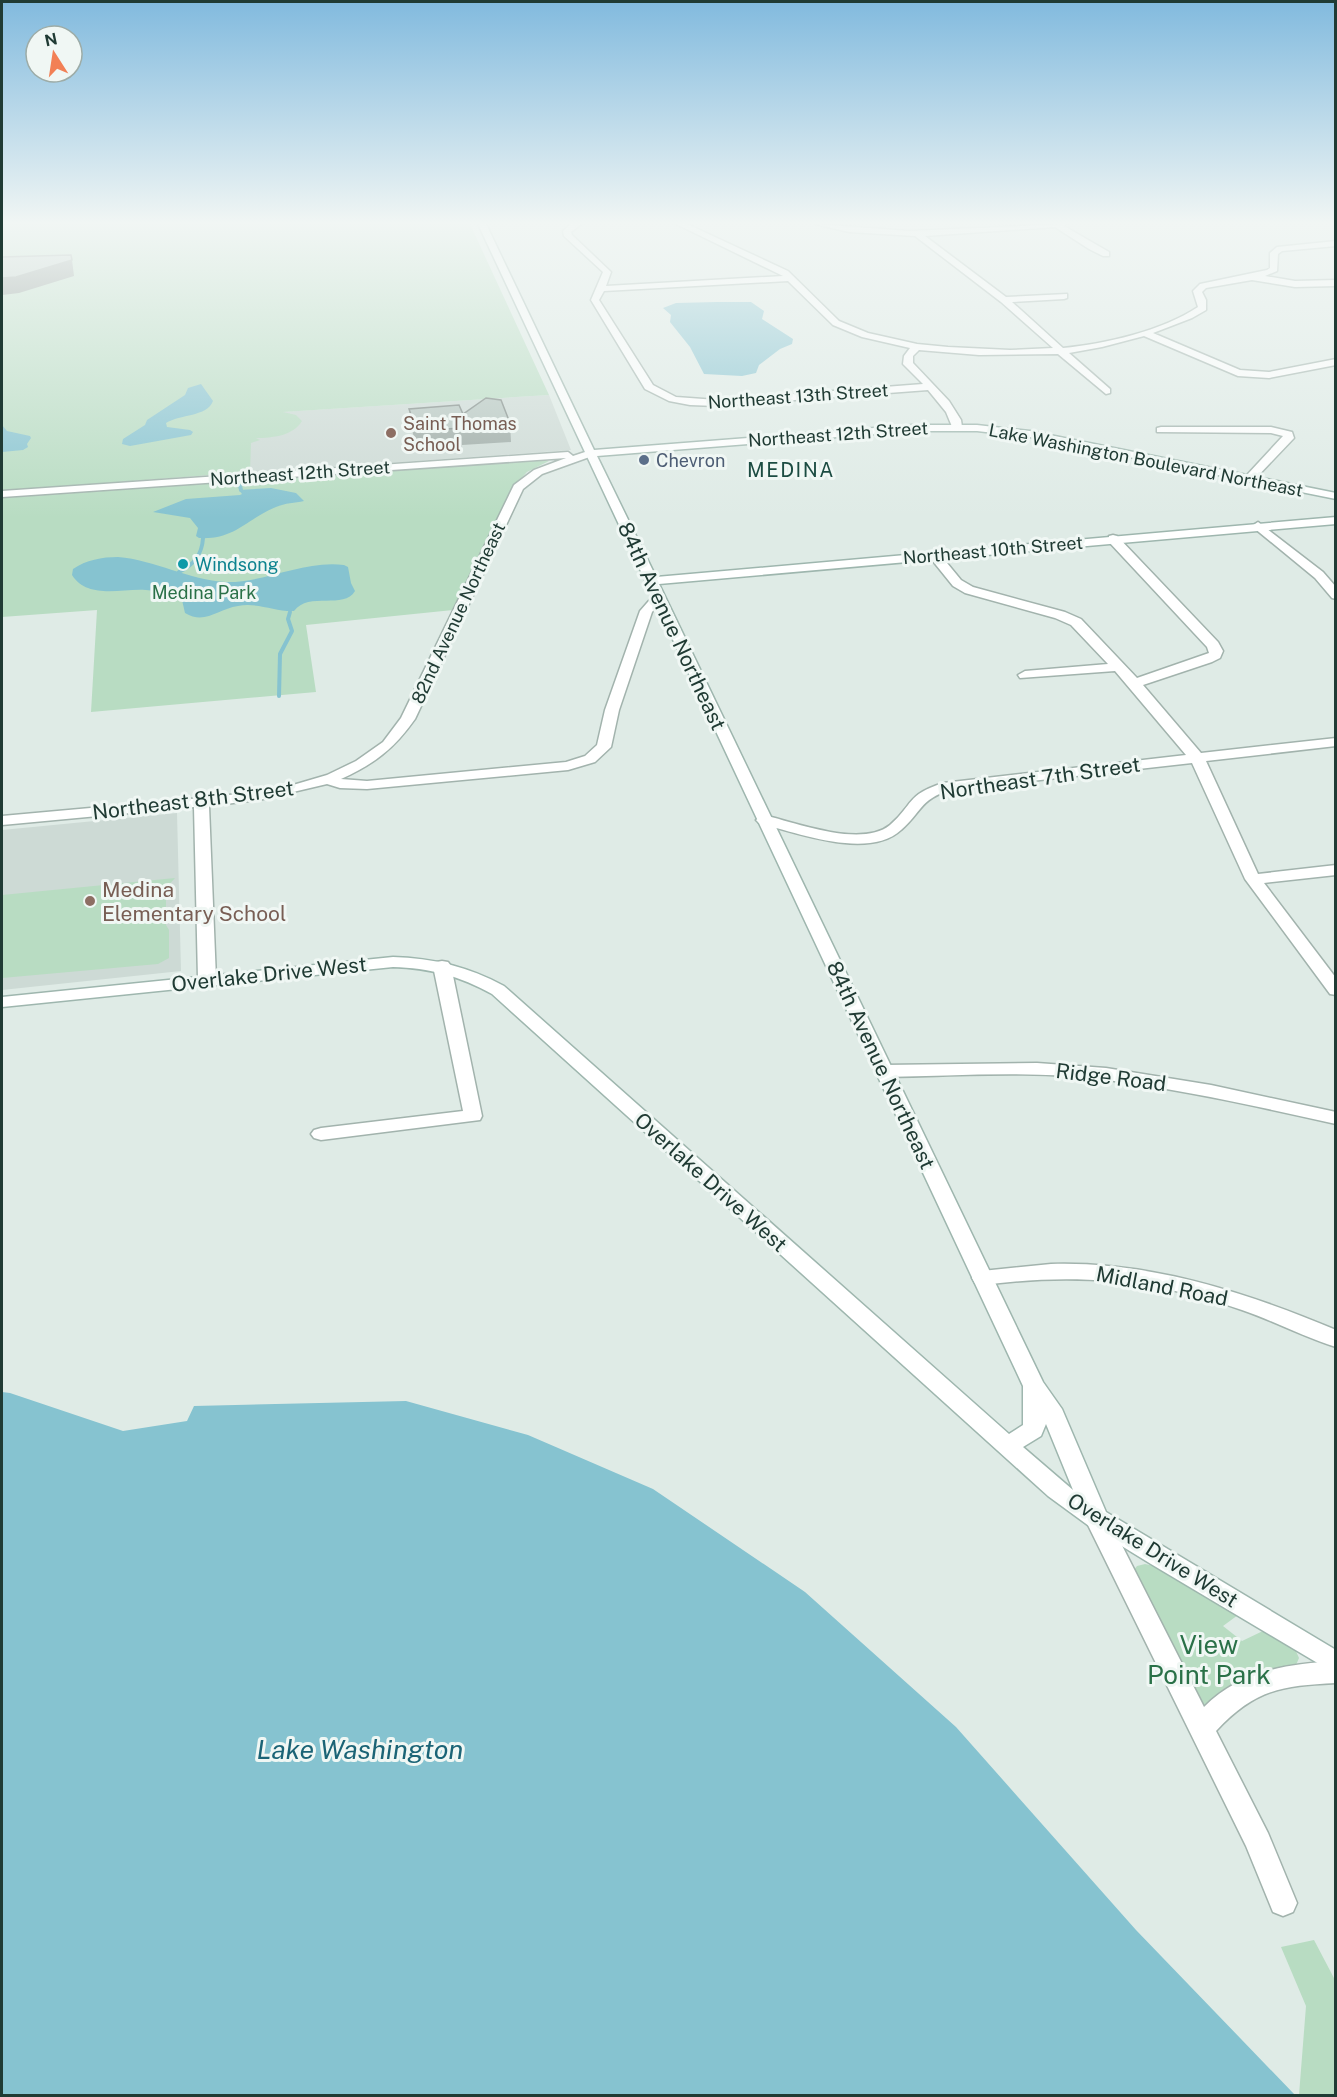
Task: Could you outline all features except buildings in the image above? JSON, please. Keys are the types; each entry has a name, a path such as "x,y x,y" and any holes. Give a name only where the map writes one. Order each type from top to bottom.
{"street":[{"name":"84th Avenue Northeast","path":"528,322 982,1278 1034,1386 1051,1409 1097,1519 1202,1728 1257,1842 1283,1903"},
{"name":"Northeast 13th Street","path":"609,322 649,387 669,398 688,402 717,403 928,387"},
{"path":"836,322 865,335 917,347 982,354 1062,351 1117,343 1175,322"},
{"path":"1029,322 1106,391"},
{"path":"1146,333 1232,371 1258,375 1281,373 1335,362"},
{"path":"917,347 909,353 906,359 908,364 949,407 957,421 957,427"},
{"name":"Northeast 12th Street","path":"2,494 536,457 587,446 656,448 957,427"},
{"name":"Lake Washington Boulevard Northeast","path":"957,427 1034,435 1335,496"},
{"path":"1161,430 1271,430 1288,434 1289,438 1250,478"},
{"path":"587,446 656,448"},
{"name":"82nd Avenue Northeast","path":"327,779 371,758 400,733 512,496 527,479 587,446"},
{"path":"536,457 554,460 556,463 554,466"},
{"name":"Northeast 10th Street","path":"650,581 1335,520"},
{"path":"1258,526 1318,575 1335,595"},
{"path":"1113,539 1213,645 1216,651 1215,655 1207,659 1134,683"},
{"path":"934,555 957,583 969,590 1060,615 1076,622 1134,683 1197,758 1253,879 1335,990"},
{"name":"Northeast 8th Street","path":"2,821 281,792 327,779 340,784 367,785 568,766 596,755 604,747 612,710 646,611 658,598"},
{"path":"1025,675 1118,667"},
{"name":"Northeast 7th Street","path":"764,820 845,838 872,838 890,833 896,828 923,795 948,786 1335,742"},
{"path":"201,802 207,980"},
{"path":"1253,879 1335,870"},
{"name":"Overlake Drive West","path":"2,1002 367,963 416,962 442,966 478,978 498,990 1056,1490 1097,1519 1255,1612 1335,1663"},
{"path":"321,1134 473,1116 442,966"},
{"name":"Ridge Road","path":"884,1071 1037,1068 1106,1074 1211,1091 1335,1118"},
{"name":"Midland Road","path":"982,1278 1090,1271 1125,1274 1231,1299 1302,1324 1335,1339"},
{"path":"1006,1447 1033,1430 1035,1422 1034,1386"},
{"path":"1202,1728 1227,1701 1251,1686 1282,1677 1335,1672"}],"shaded area":[{"name":"Saint Thomas School","path":"549,395 571,450 219,475 217,416"},
{"name":"Medina Elementary School","path":"177,813 181,971 2,990 2,830"}],"green space":[{"path":"2,322 515,322 549,395 283,412 296,415 302,421 288,433 275,437 256,438 260,440 251,443 250,472 2,491"},
{"name":"Medina Park","path":"549,461 527,472 510,491 453,610 306,625 316,692 91,712 97,610 2,617 2,498"},
{"path":"175,878 166,888 169,958 158,964 2,978 2,895"},
{"name":"View Point Park","path":"1145,1564 1154,1566 1238,1615 1223,1626 1242,1641 1265,1630 1295,1649 1299,1658 1296,1665 1247,1678 1209,1703 1199,1705 1133,1571 1137,1566"},
{"path":"1314,1940 1335,1980 1335,2095 1299,2095 1306,2006 1281,1947"}],"water":[{"path":"670,322 766,322 793,339 792,344 780,349 759,365 756,373 742,376 704,374 690,347"},
{"path":"201,384 213,401 210,406 199,413 166,423 167,427 190,430 193,432 191,435 130,446 122,444 123,439 145,425 147,420 185,395 188,388"},
{"path":"2,425 7,431 30,436 28,447 23,450 2,452"},
{"path":"271,488 296,493 304,501 276,507 222,536 199,538 196,536 198,528 190,518 153,512 186,499 240,495 242,494 239,490"},
{"path":"118,557 145,562 199,578 226,582 255,579 299,568 329,564 344,565 348,567 355,591 343,599 308,602 300,605 294,611 245,605 199,617 185,613 182,600 169,595 146,590 96,590 79,583 72,575 73,569 83,563 100,558"},
{"name":"Lake Washington","path":"2,1392 123,1431 187,1421 194,1406 406,1401 528,1435 653,1489 805,1592 956,1727 1136,1930 1295,2095 2,2095"}],"waterway":[{"path":"240,486 241,490"},
{"path":"179,572 196,559 201,550 203,538"},
{"path":"279,696 280,654 292,631 288,619 290,612"}],"place":[{"name":"Saint Thomas School","path":"391,433"},
{"name":"Chevron","path":"644,460"},
{"name":"Windsong","path":"183,564"},
{"name":"Medina Elementary School","path":"90,901"}],"district":[{"name":"MEDINA","path":"791,470"}]}
